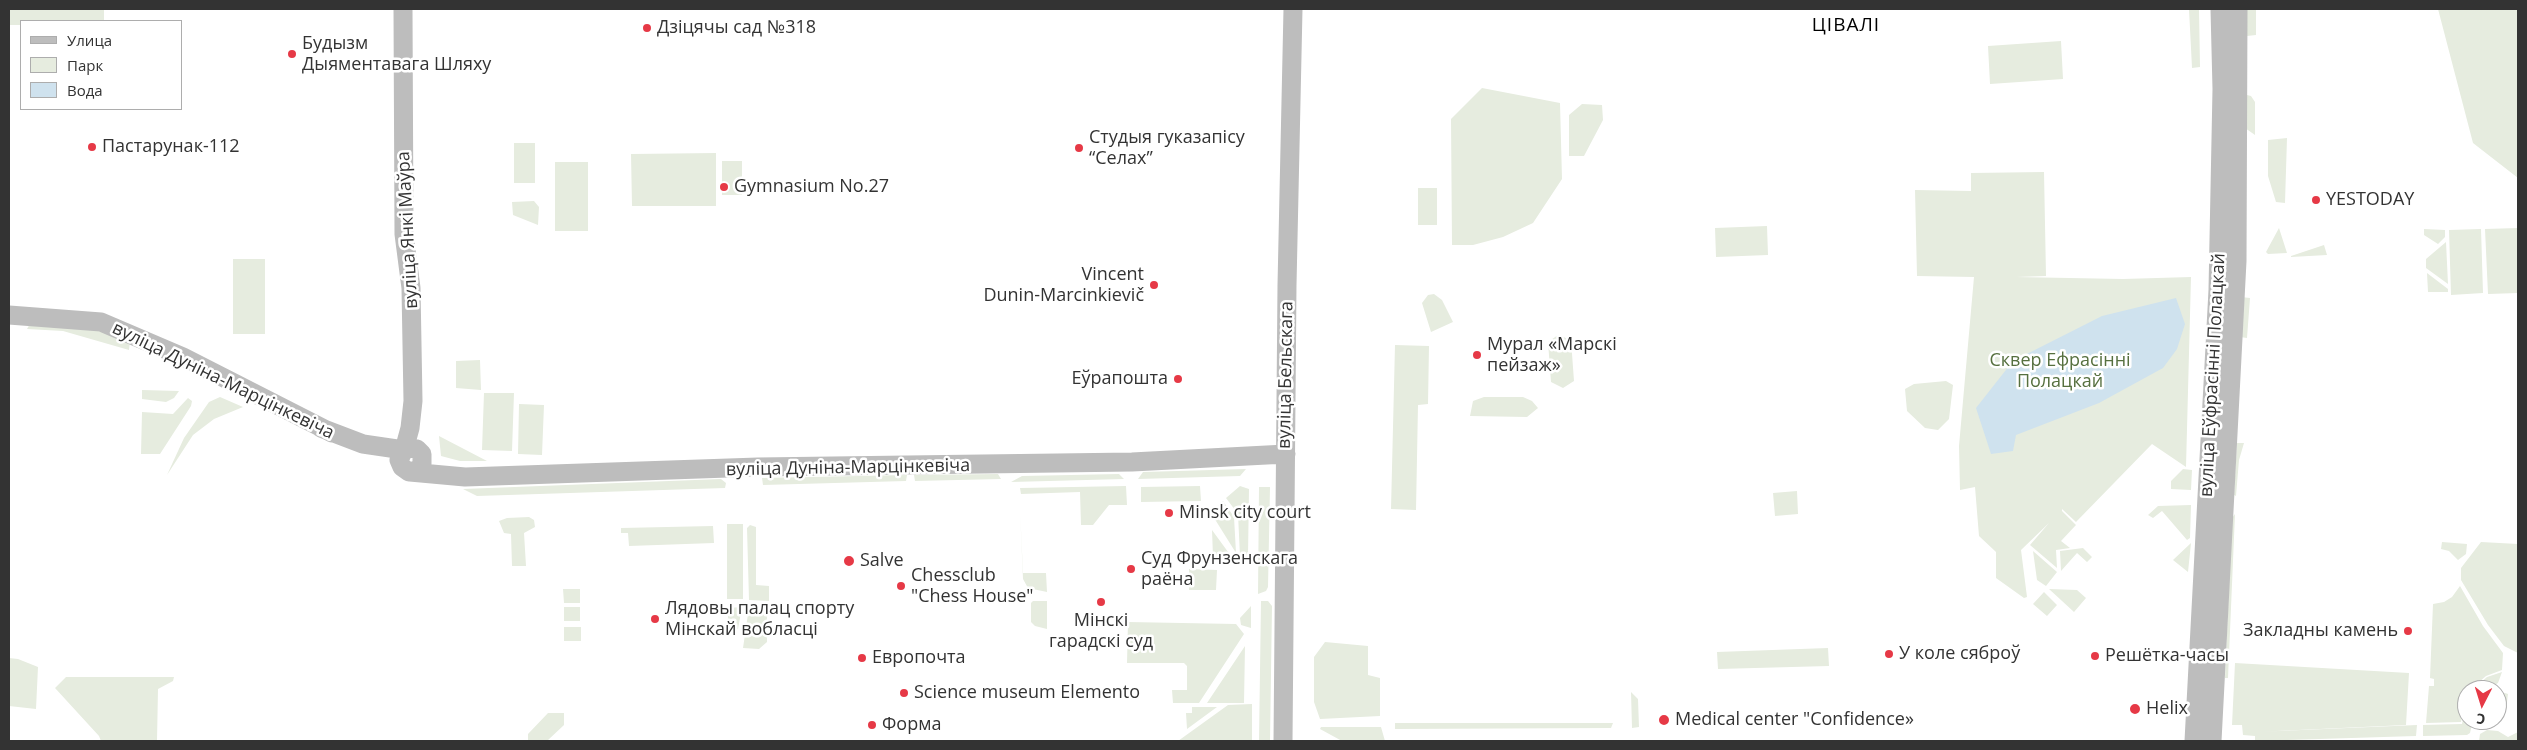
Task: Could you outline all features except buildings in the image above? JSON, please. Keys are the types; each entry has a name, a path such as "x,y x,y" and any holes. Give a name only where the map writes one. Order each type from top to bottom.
{"main road":[{"name":"вуліца Янкі Маўра","path":"403,9 404,234 411,288 413,401 405,463"},
{"name":"вуліца Бельскага","path":"1283,741 1293,9"},
{"name":"вуліца Еўфрасінні Полацкай","path":"2194,741 2218,290 2222,90 2220,9"},
{"name":"вуліца Еўфрасінні Полацкай","path":"2212,741 2237,261 2238,9"},
{"name":"вуліца Дуніна-Марцінкевіча","path":"9,315 101,322 183,357 321,428 405,463 465,477 758,467 1132,462 1286,454"},
{"path":"413,401 422,454"},
{"path":"405,463 413,448 422,454 432,465 465,477"}],"green space":[{"path":"9,9 104,9 104,20 20,20 20,25 9,25"},
{"path":"2189,9 2199,9 2200,67 2192,68"},
{"path":"2247,9 2256,9 2256,35 2247,36"},
{"path":"2438,9 2518,9 2518,178 2473,143"},
{"path":"2061,41 2063,79 1990,84 1988,46"},
{"path":"1482,88 1560,103 1562,179 1533,223 1503,237 1473,245 1452,245 1451,119"},
{"path":"2247,95 2251,96 2255,102 2255,135 2245,128"},
{"path":"1582,104 1602,105 1603,120 1584,156 1569,156 1569,115"},
{"path":"2287,138 2285,203 2276,202 2268,176 2268,140"},
{"path":"514,143 535,143 535,183 514,183"},
{"path":"716,153 716,206 632,206 631,154"},
{"path":"722,161 742,161 742,195 722,195"},
{"path":"555,162 588,162 588,231 555,231"},
{"name":"Сквер Ефрасінні Полацкай","path":"2044,172 2046,276 2016,277 2123,279 2191,277 2186,467 2152,444 2076,522 2062,509 2076,525 2061,541 2070,548 2056,550 2057,568 2030,545 2049,523 2021,550 2027,597 2024,598 1996,578 1996,552 1979,536 1975,487 1960,490 1959,446 1974,277 1917,276 1915,190 1971,191 1971,173"},
{"path":"1418,188 1437,188 1437,225 1418,225"},
{"path":"534,201 539,207 538,225 513,215 512,202"},
{"path":"1767,226 1768,255 1716,257 1715,228"},
{"path":"2279,228 2287,253 2268,254 2266,252"},
{"path":"2518,228 2518,293 2488,294 2485,229"},
{"path":"2424,229 2445,230 2445,237 2438,244 2424,235"},
{"path":"2481,229 2483,293 2451,295 2449,230"},
{"path":"2446,242 2448,284 2426,268 2426,259"},
{"path":"2324,245 2327,255 2291,257 2291,256"},
{"path":"233,259 265,259 265,334 233,334"},
{"path":"2427,273 2448,289 2448,292 2428,292"},
{"path":"1434,294 1442,300 1453,322 1431,332 1422,303 1428,295"},
{"path":"2241,297 2250,298 2247,338 2240,337"},
{"path":"32,320 90,328 130,341 129,350 63,331 27,329"},
{"path":"1558,335 1571,340 1574,381 1563,388 1551,382 1548,342"},
{"path":"1395,345 1429,346 1428,404 1418,405 1416,510 1391,509"},
{"path":"480,360 481,390 456,388 456,361"},
{"path":"1946,381 1953,385 1949,419 1938,430 1925,428 1907,411 1905,389 1914,384"},
{"path":"142,390 179,391 174,398 166,402 142,399"},
{"path":"484,393 514,393 512,451 482,450"},
{"path":"220,397 243,407 214,419 193,435 167,475 184,438 209,402"},
{"path":"1484,397 1523,397 1532,401 1538,408 1527,417 1470,416 1473,401"},
{"path":"188,398 192,401 191,406 160,454 141,454 142,412 173,414"},
{"path":"519,404 544,405 542,455 518,454"},
{"path":"439,436 487,461 460,461 441,456"},
{"path":"2237,443 2244,443 2239,460 2236,496 2234,495"},
{"path":"1246,469 1240,476 1138,479 1143,472"},
{"path":"2183,469 2192,470 2191,490 2171,489 2171,481"},
{"path":"998,474 1001,479 915,481 914,475"},
{"path":"1119,474 1124,479 1011,482 1022,476"},
{"path":"907,475 906,481 763,485 762,478"},
{"path":"721,479 726,483 725,488 477,496 463,489"},
{"path":"1126,486 1127,505 1109,505 1093,525 1081,525 1080,492 1021,494 1020,488"},
{"path":"1200,486 1201,501 1141,502 1141,487"},
{"path":"1240,486 1249,489 1248,556 1240,556 1238,514 1226,498"},
{"path":"1259,487 1270,487 1268,587 1266,591 1258,594"},
{"path":"1797,491 1798,514 1775,516 1773,493"},
{"path":"1223,501 1234,517 1236,553 1211,513"},
{"path":"2191,505 2190,538 2187,540 2162,511 2153,518 2148,515 2158,506"},
{"path":"1020,509 1023,573 1046,573 1047,592 1028,588 1023,579"},
{"path":"2235,514 2228,678 2225,678 2232,518"},
{"path":"529,517 534,520 535,527 524,533 526,566 512,566 511,534 504,533 499,521 507,518"},
{"path":"727,524 743,524 743,599 727,599"},
{"path":"750,525 756,527 756,585 769,586 769,601 749,600 747,528"},
{"path":"713,526 714,543 629,546 628,533 621,533 621,528"},
{"path":"1212,530 1231,556 1213,557"},
{"path":"2442,542 2467,544 2466,554 2458,560 2449,551 2441,549"},
{"path":"2481,542 2518,544 2518,653 2504,646 2488,625 2461,580 2461,568"},
{"path":"2191,543 2188,572 2173,560"},
{"path":"2083,548 2092,557 2087,562 2077,553 2061,571 2060,551"},
{"path":"2033,551 2057,572 2046,586 2037,580"},
{"path":"1189,569 1217,570 1216,590 1189,590"},
{"path":"2460,586 2483,626 2503,653 2502,670 2486,676 2481,680 2457,680 2457,722 2426,723 2429,686 2434,686 2434,679 2430,678 2433,604 2444,602 2452,597"},
{"path":"563,589 580,589 580,603 564,603"},
{"path":"2049,589 2077,590 2086,598 2074,612"},
{"path":"2044,592 2057,605 2047,616 2033,604"},
{"path":"1033,601 1047,601 1047,629 1035,626 1031,622 1031,603"},
{"path":"1261,601 1268,601 1272,606 1270,741 1259,741"},
{"path":"1251,606 1251,628 1241,625 1240,618"},
{"path":"564,607 580,607 580,621 564,621"},
{"path":"742,607 738,629 728,629 728,608"},
{"path":"749,607 767,607 767,642 759,649 743,648"},
{"path":"1128,622 1236,624 1244,634 1199,703 1173,703 1172,690 1187,690 1187,666 1184,663 1127,663"},
{"path":"564,627 581,627 581,641 564,641"},
{"path":"1325,642 1368,646 1368,675 1380,678 1380,716 1320,719 1314,702 1314,657"},
{"path":"1245,646 1244,703 1207,703"},
{"path":"1828,648 1829,666 1718,669 1717,652"},
{"path":"9,658 18,659 38,667 36,709 9,706"},
{"path":"2235,663 2409,673 2406,725 2255,732 2417,725 2416,736 2255,741 2255,736 2243,735 2242,725 2232,725"},
{"path":"2502,672 2499,680 2484,680"},
{"path":"66,677 174,677 173,681 158,689 157,741 101,741 99,736 55,688"},
{"path":"1631,692 1638,699 1639,727 1632,728"},
{"path":"1252,704 1252,741 1178,741 1228,705"},
{"path":"1192,707 1217,707 1187,729 1186,713 1192,713"},
{"path":"548,713 564,713 564,725 547,741 528,741 528,734"},
{"path":"1395,723 1613,723 1611,728 1395,729"},
{"path":"2457,724 2457,730 2471,730 2467,735 2423,736 2423,725"},
{"path":"1321,727 1381,727 1385,741 1342,741 1320,729"},
{"path":"2487,730 2498,731 2508,737 2518,732 2518,741 2479,741 2480,734"}],"water":[{"path":"2176,298 2185,324 2177,349 2163,368 2099,403 2016,435 2013,451 1991,454 1976,408 2013,361 2102,316"}],"place":[{"name":"Дзіцячы сад №318","path":"647,28"},
{"name":"Будызм Дыяментавага Шляху","path":"292,54"},
{"name":"Пастарунак-112","path":"92,147"},
{"name":"Студыя гуказапісу “Селах”","path":"1079,148"},
{"name":"Gymnasium No.27","path":"724,187"},
{"name":"YESTODAY","path":"2316,200"},
{"name":"Vincent Dunin-Marcinkievič","path":"1154,285"},
{"name":"Мурал «Марскі пейзаж»","path":"1477,355"},
{"name":"Еўрапошта","path":"1178,379"},
{"name":"Minsk city court","path":"1169,513"},
{"name":"Salve","path":"849,561"},
{"name":"Суд Фрунзенскага раёна","path":"1131,569"},
{"name":"Chessclub \"Chess House\"","path":"901,586"},
{"name":"Мінскі гарадскі суд","path":"1101,602"},
{"name":"Лядовы палац спорту Мінскай вобласці","path":"655,619"},
{"name":"Закладны камень","path":"2408,631"},
{"name":"У коле сяброў","path":"1889,654"},
{"name":"Решётка-часы","path":"2095,656"},
{"name":"Европочта","path":"862,658"},
{"name":"Science museum Elemento","path":"904,693"},
{"name":"Helix","path":"2135,709"},
{"name":"Medical center \"Confidence»","path":"1664,720"},
{"name":"Форма","path":"872,725"}],"district":[{"name":"ЦІВАЛІ","path":"1846,26"}]}
